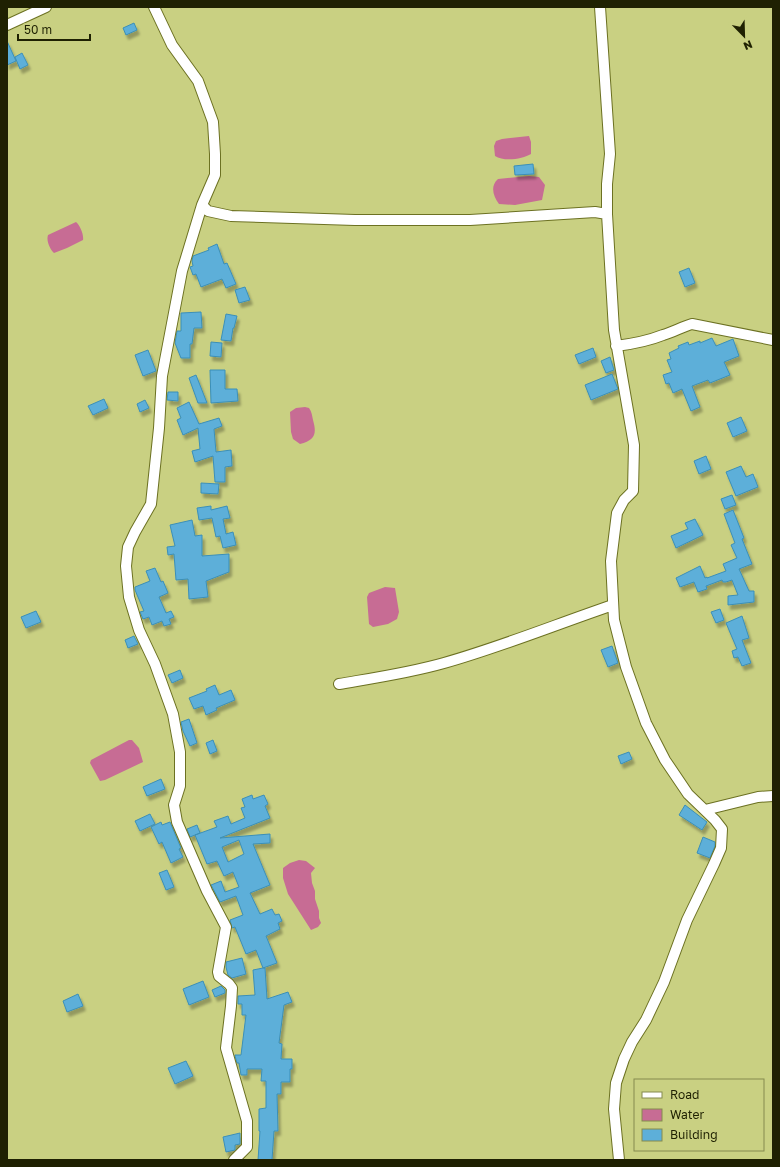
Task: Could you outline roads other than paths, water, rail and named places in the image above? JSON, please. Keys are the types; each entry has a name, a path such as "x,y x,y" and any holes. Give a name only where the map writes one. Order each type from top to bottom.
{"street":[{"path":"7,25 46,7"},
{"path":"154,7 172,45 198,81 213,122 215,174 202,204 182,271 162,376 159,428 151,504 128,547 126,566 129,597 139,630 173,714 180,752 180,786 174,805 177,822 207,891 226,927 218,972 219,976 230,984 232,988 226,1048 247,1121 247,1147 234,1160"},
{"path":"600,7 610,154 607,184 607,214 614,330 634,445 633,491 624,500 617,513 611,561 614,620 626,667 646,722 665,760 688,794 706,810 722,829 721,848 687,920 664,982 646,1020 632,1042 616,1083 614,1109 619,1160"},
{"path":"202,204 208,211 231,216 355,220 470,220 595,212 607,214"},
{"path":"616,346 649,340 692,324 773,340"},
{"path":"339,684 402,674 444,663 486,650 613,605"},
{"path":"706,810 758,797 773,796"}],"water":[{"path":"529,136 531,142 531,154 513,159 503,159 495,156 494,146 496,141"},
{"path":"529,176 539,177 545,185 542,200 515,205 499,204 493,191 494,185 498,179"},
{"path":"76,222 81,230 83,240 54,253 49,245 48,235"},
{"path":"296,408 309,408 311,412 315,433 309,441 300,444 293,439 291,432 290,412"},
{"path":"385,587 395,588 399,612 397,619 388,624 373,627 369,624 367,597 369,593"},
{"path":"129,740 132,740 139,748 143,762 100,781 90,763 91,760"},
{"path":"299,860 306,861 315,868 311,873 312,883 321,923 318,927 311,930 288,894 283,878 283,868 290,863"}]}
